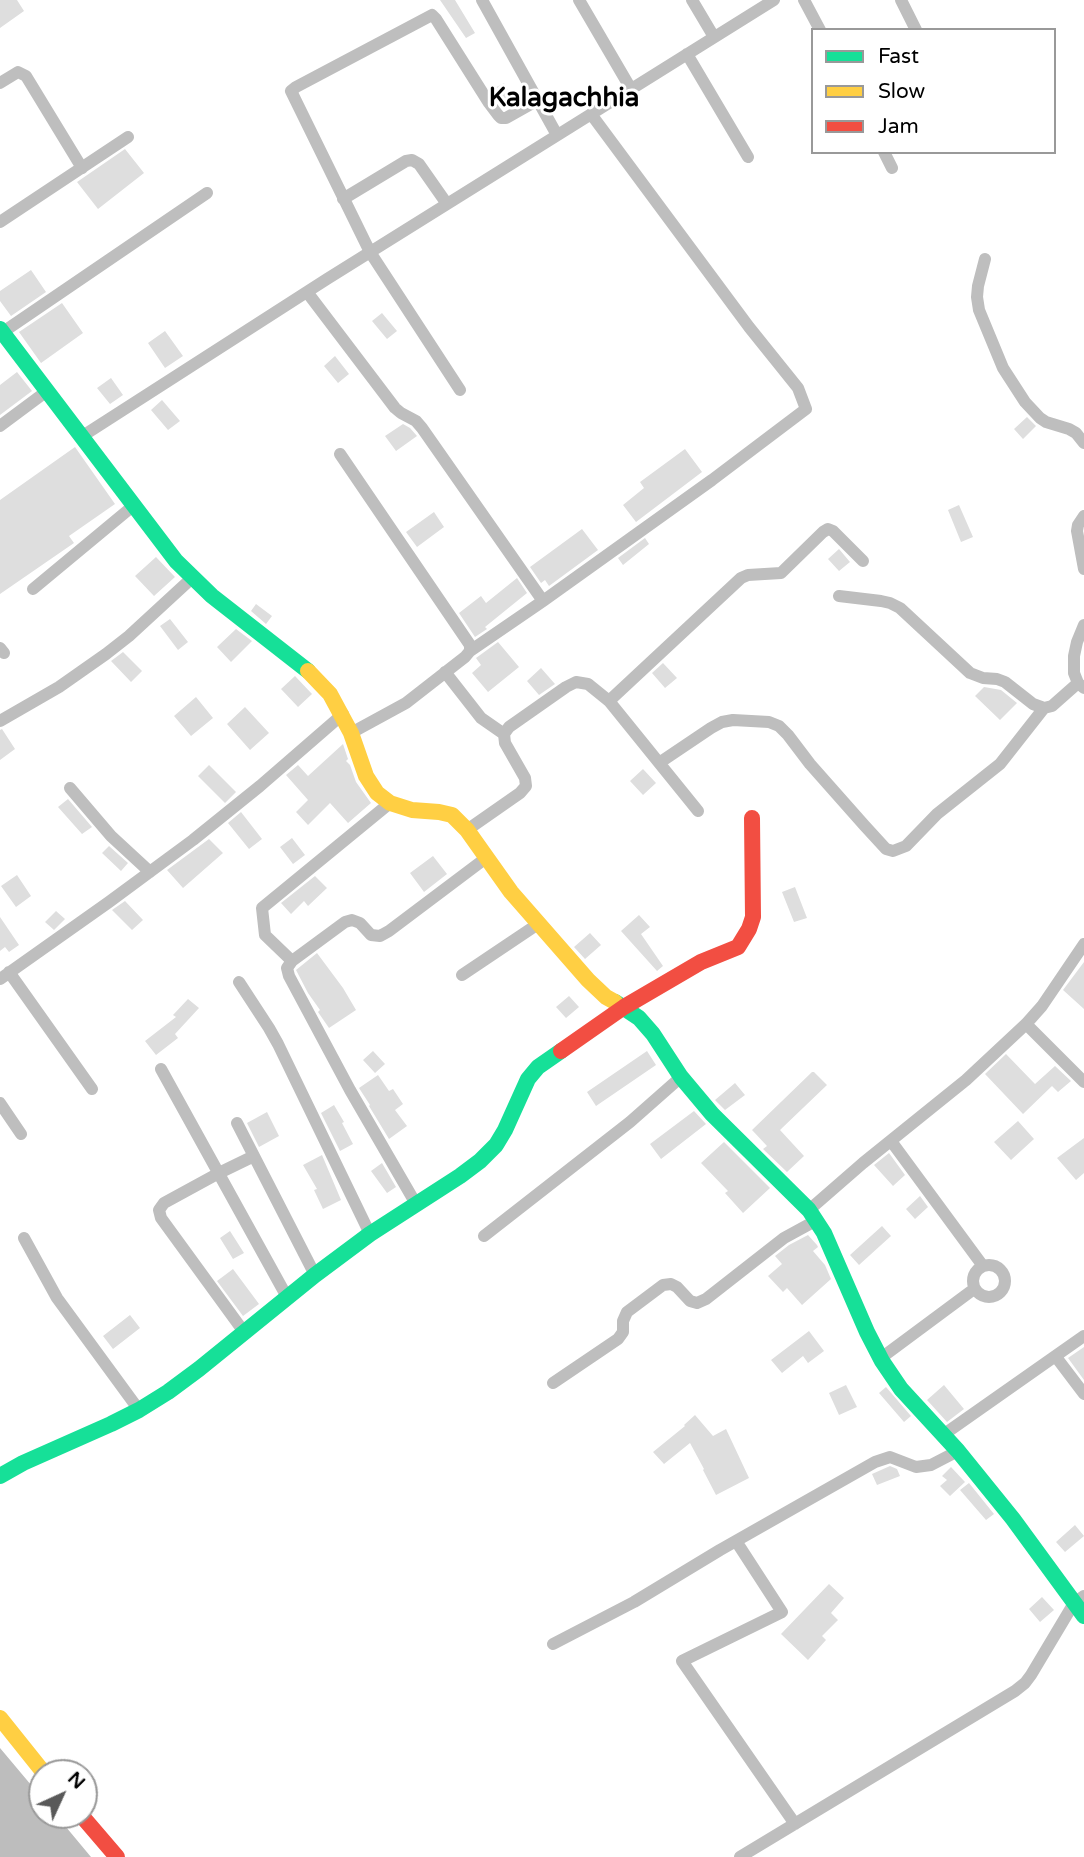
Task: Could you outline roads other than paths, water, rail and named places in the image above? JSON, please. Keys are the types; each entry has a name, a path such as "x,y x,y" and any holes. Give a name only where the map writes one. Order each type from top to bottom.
{"street":[{"path":"482,0 558,135"},
{"path":"579,0 631,89"},
{"path":"692,0 714,37"},
{"path":"81,437 370,252 774,0"},
{"path":"804,0 819,28"},
{"path":"901,0 915,28"},
{"path":"460,390 370,252 290,91 430,15 436,19 501,118 506,118 538,100"},
{"path":"687,54 748,157"},
{"path":"0,83 19,72 26,76 82,168"},
{"path":"351,733 406,703 470,651 712,480 806,409 798,388 749,327 591,114"},
{"path":"0,222 128,137"},
{"path":"885,154 892,168"},
{"path":"343,199 412,160 419,164 447,204"},
{"path":"207,193 1,331 176,561 212,596 303,666 330,694 343,714 366,775 377,793 390,803 412,810 452,816 467,830 511,892 588,980 606,997 639,1018 653,1034 681,1077 712,1114 813,1215 824,1233 867,1332 901,1389 957,1451 1081,1605 1025,1683 740,1857"},
{"path":"985,260 978,286 979,310 1003,368 1025,402 1040,418 1069,429 1084,443"},
{"path":"307,292 395,408 422,428 543,601"},
{"path":"0,426 47,391"},
{"path":"340,454 470,645 470,651"},
{"path":"33,589 133,506"},
{"path":"1084,516 1077,531 1084,569"},
{"path":"609,701 741,578 748,575 781,573 823,531 833,531 863,561"},
{"path":"0,721 51,692 106,654 130,636 192,578"},
{"path":"839,596 881,601 900,608 970,673 1005,682 1033,704 1044,708 1052,706 1081,686 1074,673 1074,656 1084,625"},
{"path":"445,672 481,718 504,734"},
{"path":"467,830 526,786 525,778 505,743 504,734 509,727 576,682 588,684 609,701 698,811"},
{"path":"659,763 722,723 733,720 769,722 779,726 788,735 864,825 886,849 893,851 906,846 937,814 1000,764 1044,708"},
{"path":"92,1089 5,975 193,840 343,714"},
{"path":"70,788 111,836 150,872"},
{"path":"292,961 265,935 262,908 390,803"},
{"path":"0,1476 139,1410 168,1392 370,1234 480,1161 496,1145 528,1079 538,1067 625,1007 701,962 738,947 750,929 752,917 752,818"},
{"path":"416,1204 350,1090 287,968 292,961 345,922 352,920 360,923 370,935 380,936 486,858"},
{"path":"462,975 538,924"},
{"path":"553,1382 618,1339 623,1332 627,1312 663,1285 671,1284 677,1287 690,1301 697,1303 706,1299 813,1215 891,1141 966,1080 1027,1024 1084,944"},
{"path":"239,982 278,1044 370,1234"},
{"path":"1027,1024 1084,1082"},
{"path":"161,1069 287,1297"},
{"path":"484,1236 630,1122 681,1077"},
{"path":"0,1103 21,1134"},
{"path":"237,1123 315,1275"},
{"path":"891,1141 983,1266"},
{"path":"244,1332 161,1217 159,1210 164,1203 254,1156"},
{"path":"24,1238 57,1298 139,1410"},
{"path":"994,1265 1005,1277 1002,1292 992,1297 982,1296 974,1289 974,1273 983,1266 994,1265"},
{"path":"881,1358 974,1289"},
{"path":"943,1436 1084,1336"},
{"path":"1056,1357 1084,1394"},
{"path":"553,1644 634,1602 875,1462 890,1457 916,1467 931,1465 957,1451"},
{"path":"736,1541 782,1612 682,1661 795,1824"},
{"path":"0,1718 33,1759"},
{"path":"93,1829 117,1857"}],"district":[{"name":"Kalagachhia","path":"564,99"}]}
